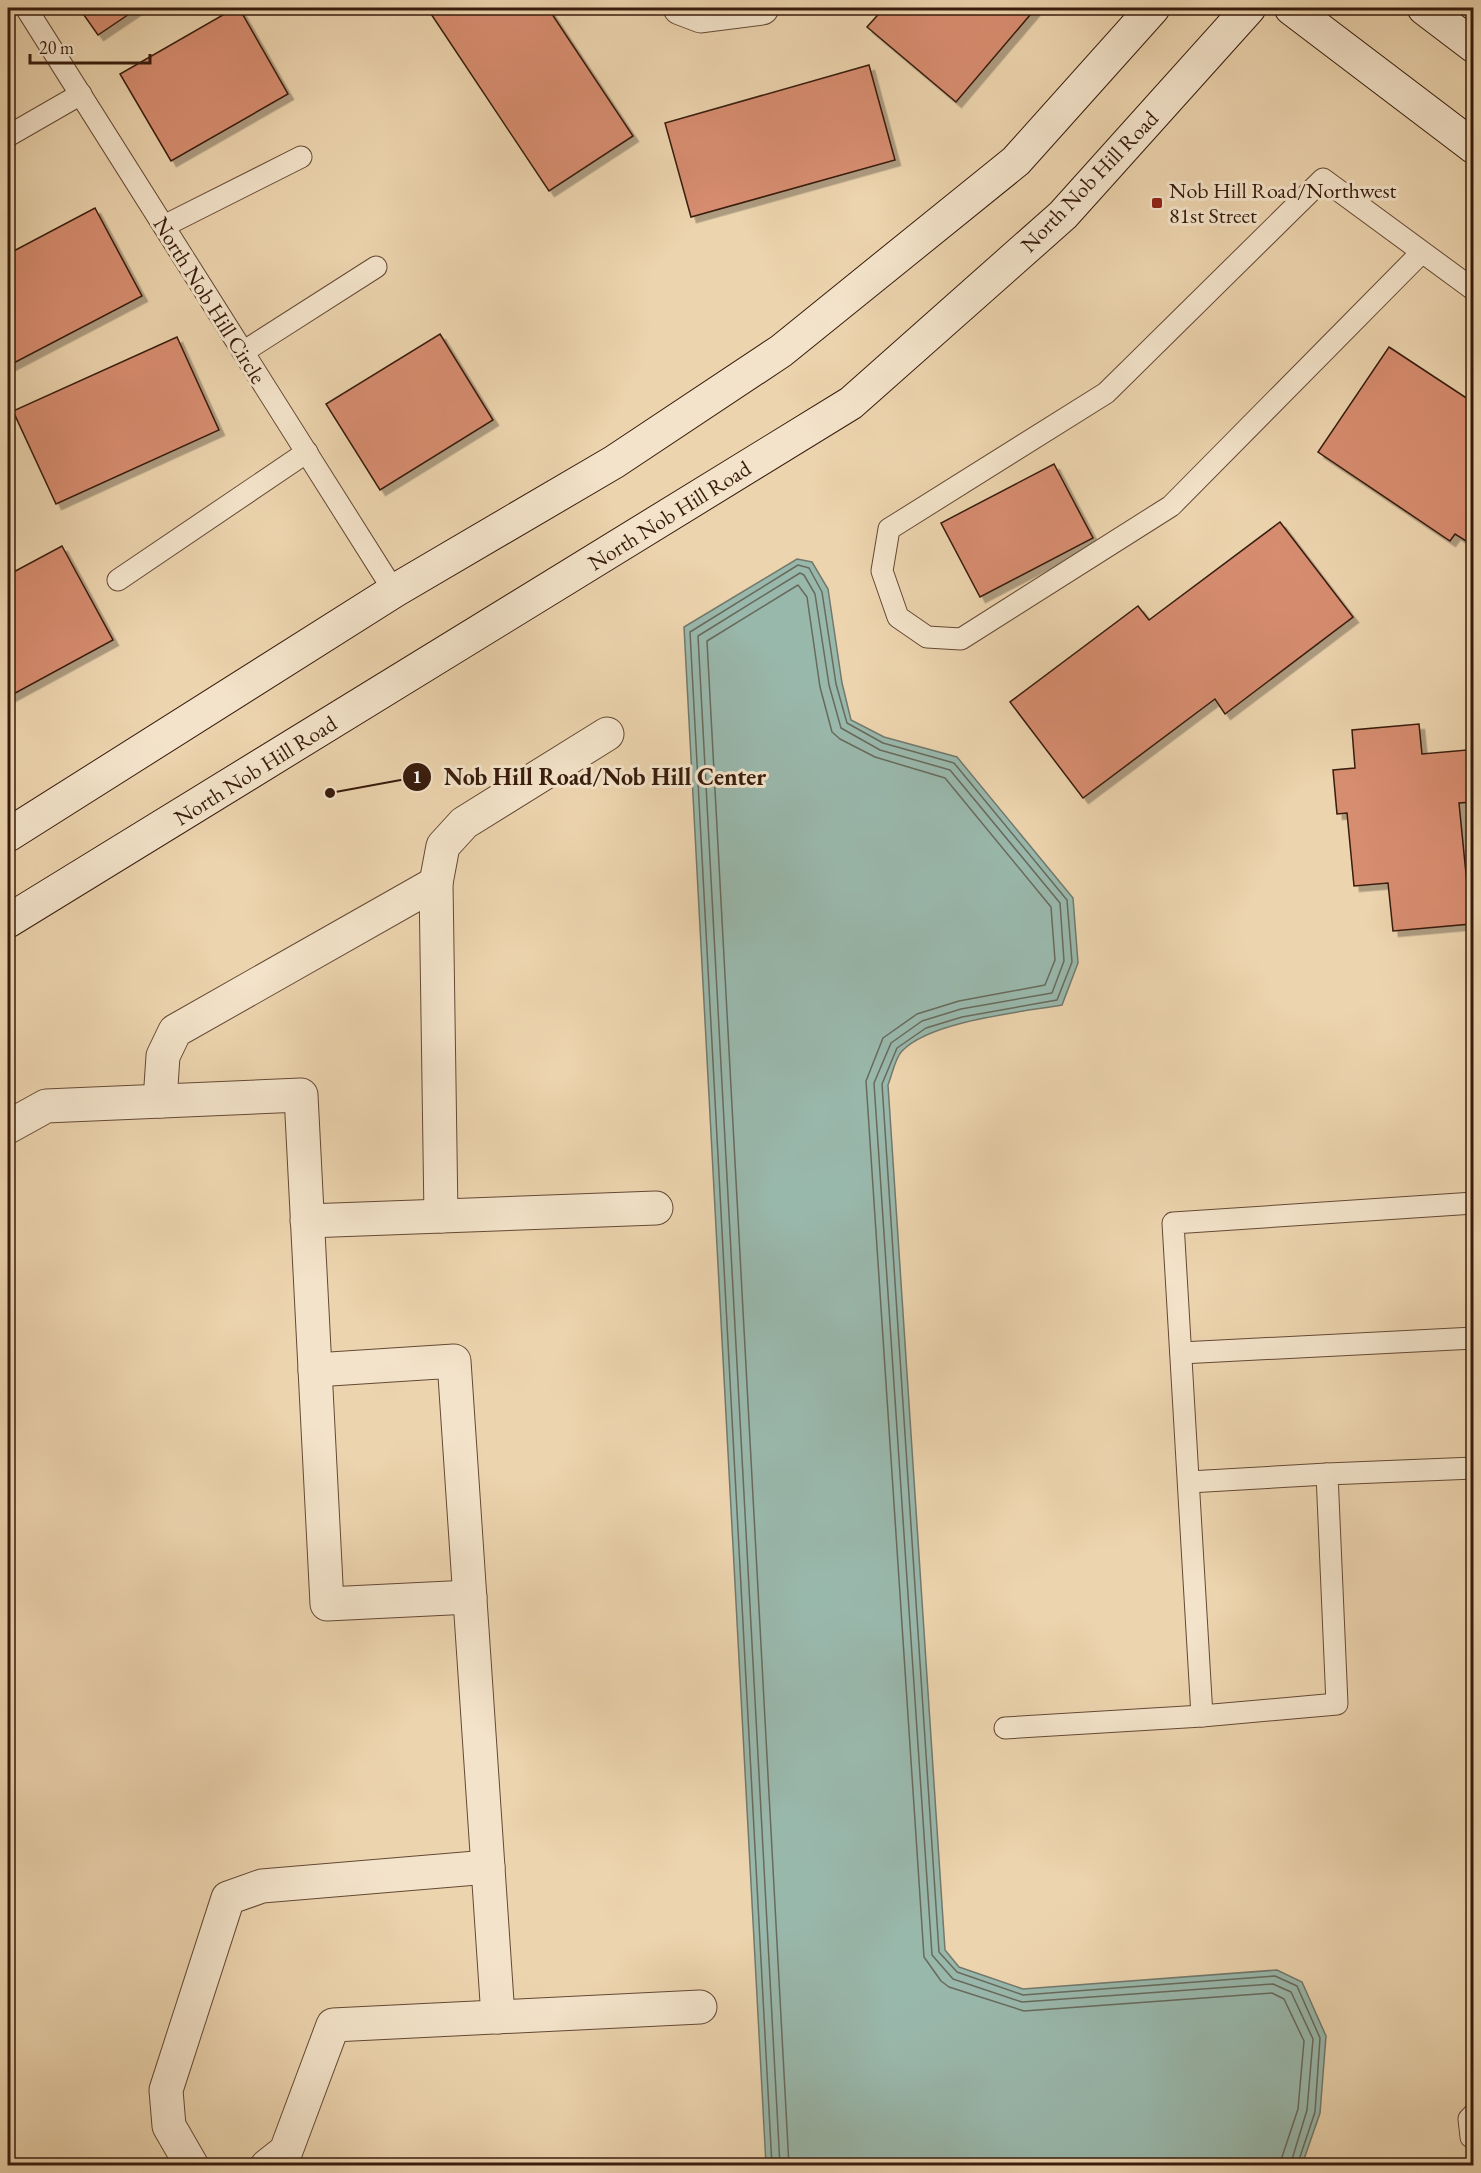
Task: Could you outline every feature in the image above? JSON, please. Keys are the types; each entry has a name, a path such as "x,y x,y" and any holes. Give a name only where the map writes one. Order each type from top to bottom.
{"street":[{"path":"691,12 762,8"},
{"path":"8,835 394,591 614,462 780,351 1016,160 1153,8"},
{"name":"North Nob Hill Road","path":"8,921 851,403 1063,215 1249,8"},
{"path":"1291,8 1473,147"},
{"path":"1424,8 1473,46"},
{"path":"441,1216 436,883 443,846 464,823 607,734"},
{"path":"160,1101 163,1056 175,1031 436,883"},
{"path":"8,1126 46,1106 301,1095 327,1604 470,1597"},
{"path":"307,1221 656,1208"},
{"path":"315,1370 454,1361 498,2017"},
{"path":"192,2166 169,2126 166,2090 228,1898 262,1886 488,1867"},
{"path":"267,2166 286,2151 333,2025 700,2007"}],"lane":[{"name":"North Nob Hill Circle","path":"26,8 394,591"},
{"path":"8,136 81,94"},
{"path":"164,226 301,157"},
{"path":"1422,252 1171,506 961,639 927,637 898,617 882,571 889,529 1106,393 1323,179 1422,252 1473,290"},
{"path":"243,352 376,267"},
{"path":"118,580 307,452"},
{"path":"1202,1716 1173,1223 1473,1203"},
{"path":"1180,1353 1473,1338"},
{"path":"1188,1482 1473,1468"},
{"path":"1005,1728 1202,1716 1337,1704 1327,1474"},
{"path":"1473,2114 1469,2119 1473,2139"}],"water":[{"path":"797,559 812,562 828,589 842,683 851,720 884,737 957,757 1073,898 1078,963 1062,1005 978,1019 933,1032 902,1051 888,1085 945,1950 959,1967 1023,1989 1277,1970 1302,1982 1326,2036 1320,2113 1302,2165 766,2165 684,627"}],"building":[{"path":"79,8 138,8 98,35"},
{"path":"235,8 239,8 288,94 171,161 120,74"},
{"path":"427,8 548,8 633,136 549,191"},
{"path":"884,8 1036,8 956,102 867,27"},
{"path":"869,65 895,160 691,217 665,123"},
{"path":"95,208 142,296 8,366 8,254"},
{"path":"440,334 493,420 380,490 326,404"},
{"path":"177,337 219,430 56,504 13,411"},
{"path":"1389,347 1474,403 1474,546 1455,534 1450,541 1318,452"},
{"path":"1054,464 1093,538 980,597 941,523"},
{"path":"1280,522 1353,617 1225,714 1215,699 1083,798 1010,702 1138,606 1149,620"},
{"path":"62,546 113,640 8,697 8,575"},
{"path":"1419,724 1422,754 1467,750 1472,802 1459,803 1471,924 1393,931 1388,883 1354,886 1347,813 1337,814 1333,770 1355,768 1352,730"}],"place":[{"name":"Nob Hill Road/Northwest 81st Street","path":"1157,203"},
{"name":"Nob Hill Road/Nob Hill Center","path":"330,793"}]}
